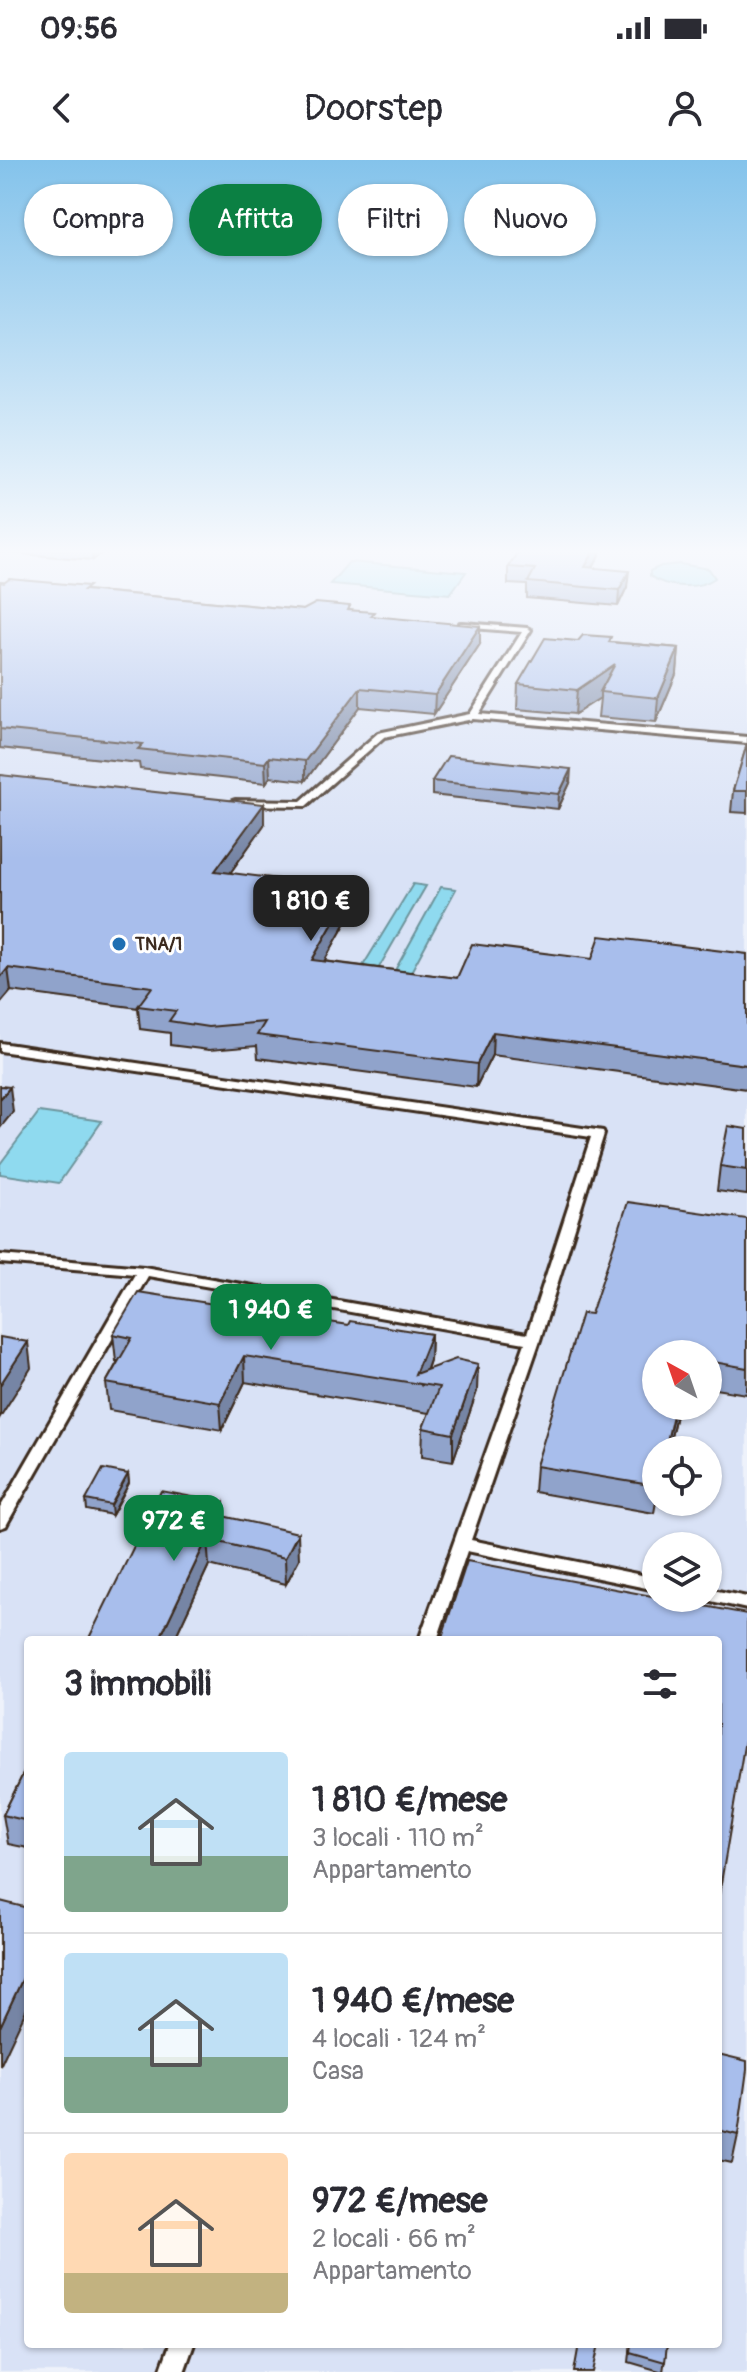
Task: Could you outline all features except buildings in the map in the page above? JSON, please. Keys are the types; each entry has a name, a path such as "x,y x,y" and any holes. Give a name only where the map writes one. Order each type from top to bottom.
{"lane":[{"path":"473,716 513,652"},
{"path":"220,803 303,804 381,735 473,716 747,740"},
{"path":"0,1047 598,1134 533,1340 429,1636"},
{"path":"0,1259 144,1271 533,1340"},
{"path":"0,1522 144,1271"},
{"path":"462,1544 642,1581"},
{"path":"722,1598 747,1603"},
{"path":"172,2372 181,2348"}],"shaded area":[{"path":"0,652 747,652 747,2372 0,2372"}],"water":[{"path":"413,884 426,886 366,990 350,987"},
{"path":"441,887 456,889 399,994 383,992"},
{"path":"39,1112 102,1121 59,1183 0,1174 0,1164"}],"place":[{"name":"TNA/1","path":"119,944"}]}
